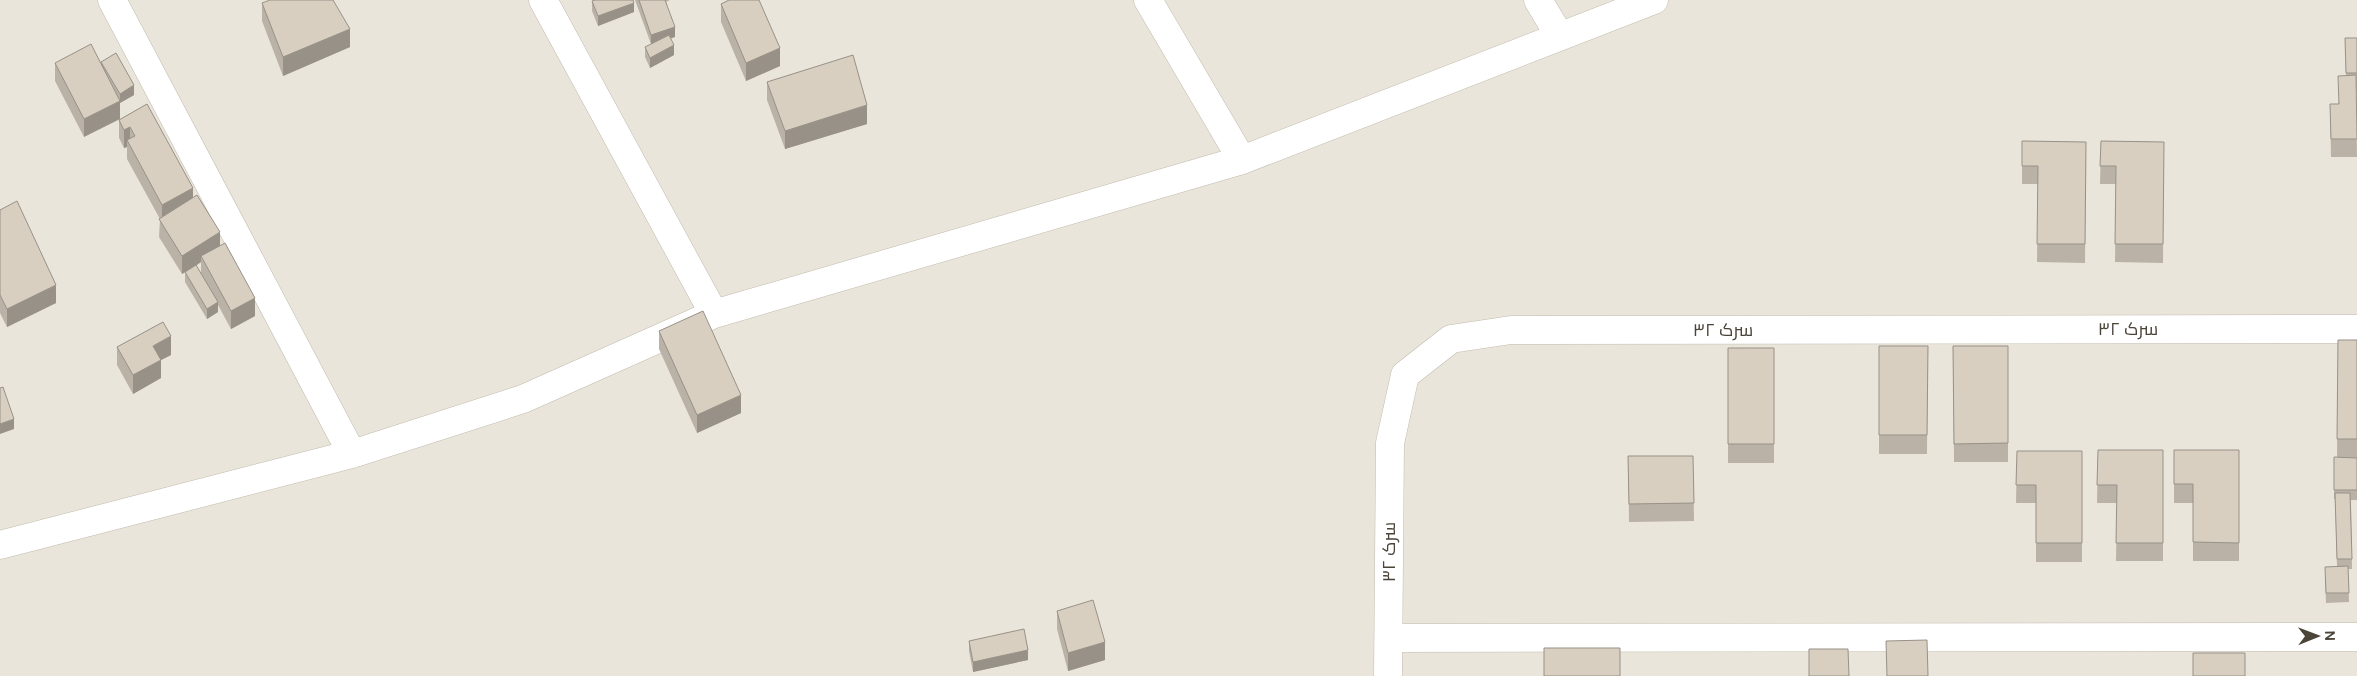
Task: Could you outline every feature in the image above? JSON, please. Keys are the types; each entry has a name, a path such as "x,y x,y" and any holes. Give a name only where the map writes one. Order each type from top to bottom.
{"street":[{"path":"112,0 352,454"},
{"path":"542,0 714,314"},
{"path":"1148,0 1242,160"},
{"path":"1538,0 1559,35"},
{"path":"0,545 352,454 522,398 714,314 1242,160 1559,35 1654,0"},
{"name":"سرک ۳۲","path":"1388,676 1390,443 1405,375 1451,339 1511,330 2357,329"},
{"path":"1388,638 2357,636"}],"shaded area":[{"path":"0,0 2357,0 2357,676 0,676"}],"building":[{"path":"270,0 333,0 350,29 283,57 262,3"},
{"path":"633,0 634,3 598,16 592,1"},
{"path":"639,0 665,0 675,27 651,35"},
{"path":"729,0 759,0 780,48 746,63 721,4"},
{"path":"669,35 674,45 650,58 645,47"},
{"path":"2345,38 2357,38 2357,73 2346,73"},
{"path":"91,44 120,101 84,119 55,63"},
{"path":"116,53 134,85 120,94 101,62"},
{"path":"853,55 867,105 785,131 767,82"},
{"path":"2356,75 2357,139 2331,139 2330,104 2339,104 2338,76"},
{"path":"147,104 193,188 162,205 127,140 135,136 130,127 124,130 119,120"},
{"path":"2022,141 2086,142 2085,244 2037,244 2038,166 2022,166"},
{"path":"2101,141 2164,142 2163,244 2115,244 2116,166 2100,166"},
{"path":"197,195 220,232 182,256 159,219"},
{"path":"17,201 56,285 7,309 0,295 0,210"},
{"path":"225,243 255,298 231,311 201,256"},
{"path":"196,265 218,302 207,309 185,272"},
{"path":"703,311 741,395 697,415 659,331"},
{"path":"163,322 171,336 153,346 161,360 133,375 117,347"},
{"path":"2338,340 2357,340 2357,439 2337,439"},
{"path":"1879,346 1928,346 1927,435 1879,435"},
{"path":"1953,346 2008,346 2008,443 1954,444"},
{"path":"1728,348 1774,348 1774,444 1728,444"},
{"path":"3,387 14,419 0,424 0,388"},
{"path":"2098,450 2163,450 2163,543 2116,543 2117,485 2097,485"},
{"path":"2174,450 2239,450 2239,543 2193,542 2193,484 2174,484"},
{"path":"2017,451 2082,451 2082,543 2036,543 2036,485 2016,485"},
{"path":"1628,456 1693,456 1694,503 1629,504"},
{"path":"2334,457 2357,458 2357,490 2334,490"},
{"path":"2335,493 2350,493 2352,559 2337,559"},
{"path":"2348,566 2349,593 2326,593 2325,567"},
{"path":"1093,600 1105,642 1068,653 1057,611"},
{"path":"1024,629 1028,650 973,662 969,641"},
{"path":"1927,640 1928,676 1887,676 1886,641"},
{"path":"1544,648 1620,648 1620,676 1544,676"},
{"path":"1809,649 1848,649 1849,676 1809,676"},
{"path":"2193,653 2245,653 2245,676 2193,676"}]}
